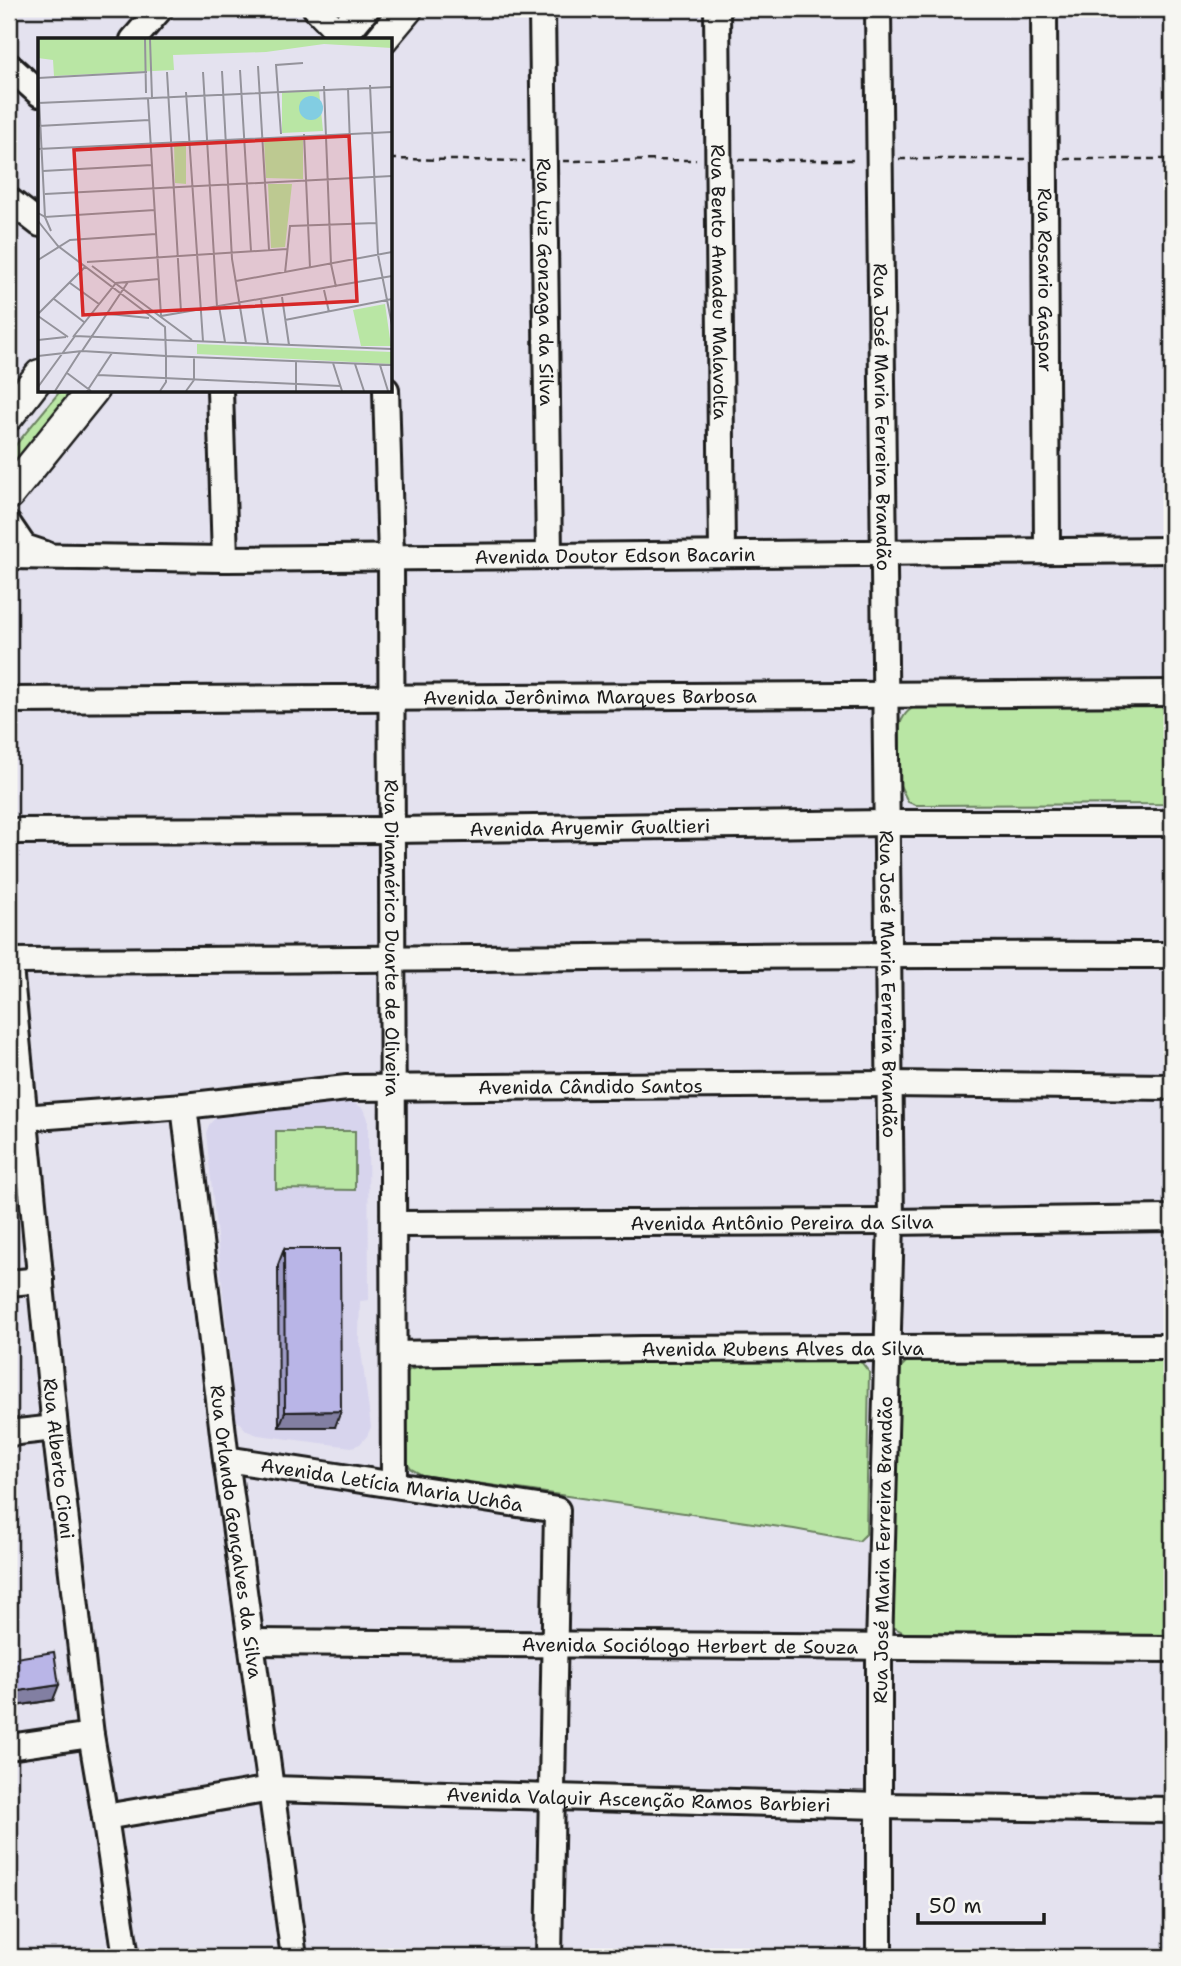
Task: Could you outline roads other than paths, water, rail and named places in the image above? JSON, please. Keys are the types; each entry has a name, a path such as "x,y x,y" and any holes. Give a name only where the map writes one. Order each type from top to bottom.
{"main road":[{"path":"339,37 363,9"},
{"path":"383,38 407,9"},
{"path":"9,415 38,379"},
{"path":"9,494 91,392"}],"street":[{"path":"135,38 160,9"},
{"path":"316,9 339,37"},
{"name":"Rua Luiz Gonzaga da Silva","path":"542,9 549,556"},
{"name":"Rua Bento Amadeu Malavolta","path":"717,9 722,554"},
{"name":"Rua José Maria Ferreira Brandão","path":"878,9 891,1222 880,1647 879,1957"},
{"name":"Rua Rosario Gaspar","path":"1044,9 1046,551"},
{"path":"9,66 38,92"},
{"path":"9,200 38,222"},
{"path":"220,392 225,559"},
{"name":"Rua Dinamérico Duarte de Oliveira","path":"386,392 391,557 393,830 394,1484"},
{"name":"Avenida Doutor Edson Bacarin","path":"9,525 24,547 56,557"},
{"name":"Avenida Doutor Edson Bacarin","path":"9,556 225,559 1172,550"},
{"name":"Avenida Jerônima Marques Barbosa","path":"9,700 1172,693"},
{"name":"Avenida Aryemir Gualtieri","path":"9,831 393,830 886,823 1172,824"},
{"path":"9,969 393,960 887,954 1172,955"},
{"name":"Rua Alberto Cioni","path":"9,969 16,1119 41,1280 90,1735 126,1957"},
{"name":"Avenida Cândido Santos","path":"16,1119 347,1088 889,1084 1172,1087"},
{"name":"Rua Orlando Gonçalves da Silva","path":"184,1105 226,1458 294,1957"},
{"name":"Avenida Antônio Pereira da Silva","path":"394,1224 1172,1219"},
{"path":"9,1283 41,1280"},
{"name":"Avenida Rubens Alves da Silva","path":"395,1354 641,1349 1172,1347"},
{"path":"9,1433 55,1428"},
{"name":"Avenida Letícia Maria Uchôa","path":"226,1458 557,1510 554,1644"},
{"name":"Avenida Sociólogo Herbert de Souza","path":"251,1642 1172,1649"},
{"path":"549,1957 554,1644"},
{"path":"9,1747 90,1735"},
{"name":"Avenida Valquir Ascenção Ramos Barbieri","path":"105,1816 271,1789 879,1806 1172,1810"}]}
